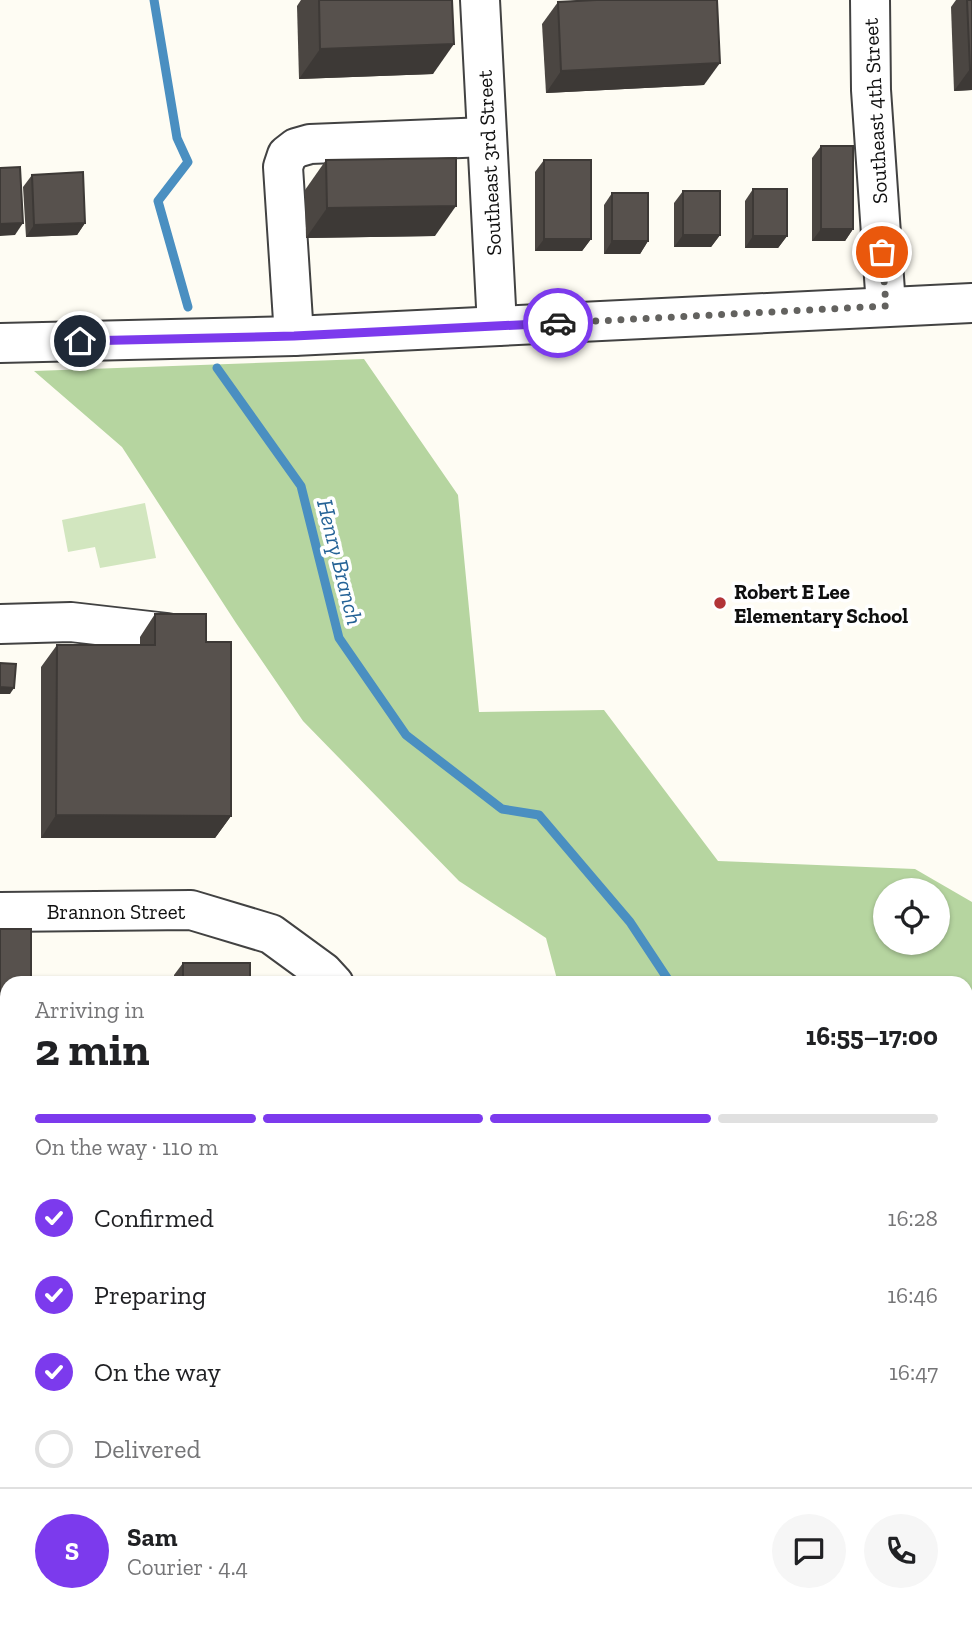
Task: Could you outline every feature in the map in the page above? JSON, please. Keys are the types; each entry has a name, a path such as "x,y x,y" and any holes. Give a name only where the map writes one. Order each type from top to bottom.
{"street":[{"name":"Southeast 3rd Street","path":"481,0 497,326"},
{"name":"Southeast 4th Street","path":"870,0 871,90 886,306"},
{"path":"294,336 283,197 282,167 287,155 296,148 310,144 487,137"},
{"path":"0,344 294,336 972,303"},
{"path":"0,624 71,622 167,633"},
{"name":"Brannon Street","path":"0,912 191,910 271,934 327,976"}],"green space":[{"path":"364,359 458,495 479,712 604,710 718,861 915,869 931,878 873,878 873,955 950,955 950,889 972,902 972,976 556,976 546,938 459,881 303,721 122,447 34,371"},
{"path":"145,503 156,558 100,568 95,547 68,552 62,520"}],"building":[{"path":"319,0 452,0 454,44 320,49"},
{"path":"717,0 720,63 561,71 558,2"},
{"path":"967,0 972,0 970,69"},
{"path":"821,146 853,146 853,229 821,229"},
{"path":"456,158 456,206 327,208 326,160"},
{"path":"544,160 591,160 591,239 544,239"},
{"path":"20,167 23,223 0,224 0,168"},
{"path":"83,172 85,223 34,225 32,175"},
{"path":"753,189 787,189 787,236 753,236"},
{"path":"683,191 720,191 720,235 683,235"},
{"path":"612,193 648,193 648,241 612,241"},
{"path":"155,614 206,614 206,642 231,642 231,816 56,815 57,645 155,645"},
{"path":"0,663 16,664 14,688 0,687"},
{"path":"0,929 31,929 31,976 0,976"},
{"path":"183,963 250,963 250,976 183,976"}],"waterway":[{"name":"Henry Branch","path":"154,0 177,138 188,162 158,201 188,307"},
{"name":"Henry Branch","path":"217,368 301,486 339,638 406,735 502,809 539,815 630,922 666,976"}],"way so far":[{"path":"558,323 886,306 882,252"}],"place":[{"name":"Robert E Lee Elementary School","path":"720,603"}],"route":[{"path":"80,341 294,336 558,323"}]}
